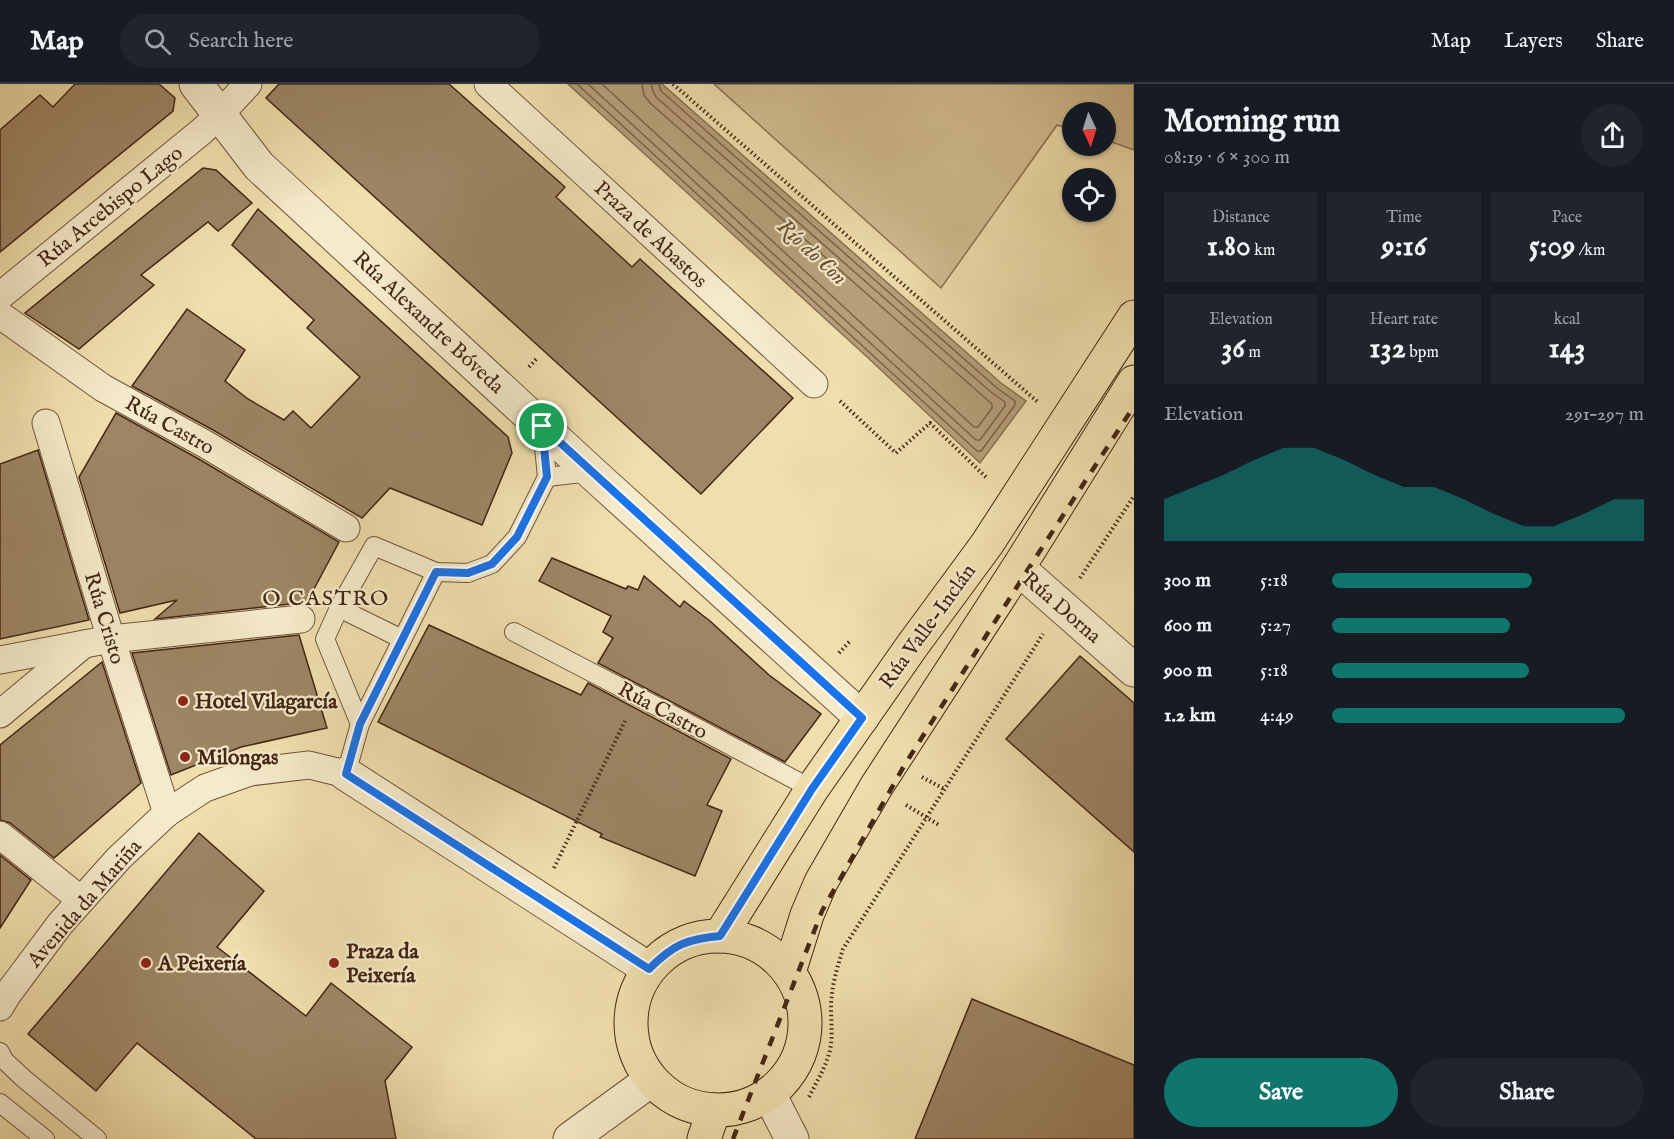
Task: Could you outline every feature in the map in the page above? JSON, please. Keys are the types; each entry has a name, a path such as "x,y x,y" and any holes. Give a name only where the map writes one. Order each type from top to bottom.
{"main road":[{"name":"Rúa Valle-Inclán","path":"720,936 812,789 987,544 1134,316"},
{"name":"Rúa Valle-Inclán","path":"789,972 807,915 822,882 876,786 1018,568 1134,382"},
{"path":"720,936 740,938 776,957 789,972 802,998 805,1034 801,1052 793,1068 769,1094 746,1106 731,1110 709,1125 700,1109 686,1105 661,1090 651,1080 640,1063 633,1044 630,1024 632,1004 638,985 649,969 664,954 681,944 700,938 720,936"}],"street":[{"name":"Rúa Alexandre Bóveda","path":"196,84 259,166 862,718"},
{"path":"220,114 248,84"},
{"name":"Praza de Abastos","path":"488,84 814,384"},
{"name":"Rúa Arcebispo Lago","path":"0,296 220,114"},
{"name":"Rúa Castro","path":"0,315 103,388 205,444 346,528"},
{"name":"Rúa Cristo","path":"46,423 98,641 167,813"},
{"name":"Rúa Dorna","path":"1018,568 1134,670"},
{"path":"0,660 98,641 301,619"},
{"path":"0,714 98,641"},
{"name":"Avenida da Mariña","path":"0,1007 60,924 118,858 167,813 205,788 250,772 309,765 346,774 649,969"},
{"path":"0,835 81,900"},
{"path":"570,1139 651,1080"},
{"path":"769,1094 792,1139"}],"lane":[{"path":"360,724 325,639 339,608 374,546 436,572 468,573 492,564 517,537 547,477 542,426"},
{"path":"547,477 591,472"},
{"path":"346,774 360,724 436,572"},
{"path":"339,608 402,639"},
{"name":"Rúa Castro","path":"514,632 812,789"},
{"path":"0,1053 7,1074 97,1139"},
{"path":"0,1103 45,1139"}],"path":[{"path":"673,84 1039,403"},
{"path":"814,384 830,391 896,453 930,423 988,480"},
{"path":"1078,581 1134,496"},
{"path":"809,1098 830,1049 833,1027 831,1008 833,991 843,949 1046,630"},
{"path":"539,898 637,696"},
{"path":"901,802 939,825"}],"shaded area":[{"path":"714,84 1134,84 1134,150 1116,144 1116,102 1062,102 1062,127 1057,125 941,288"}],"water":[{"name":"Río do Con","path":"568,84 662,84 1001,383 1026,401 980,463 865,355"}],"building":[{"path":"75,84 159,84 175,98 173,111 0,252 0,130 40,95 53,107"},
{"path":"279,84 449,84 565,187 556,197 632,267 640,259 793,398 701,494 266,98"},
{"path":"203,168 216,170 252,203 218,231 208,222 141,275 154,285 79,349 25,313"},
{"path":"258,209 508,437 512,453 482,525 390,488 362,518 213,430 132,386 187,309 245,350 225,381 248,399 284,420 293,411 311,428 360,377 307,328 314,320 232,245"},
{"path":"116,413 339,542 306,604 155,619 177,600 120,613 79,477"},
{"path":"38,450 89,620 0,639 0,464"},
{"path":"552,558 626,589 628,586 638,590 644,576 680,607 684,601 710,621 769,675 821,714 785,762 598,663 613,638 603,632 611,616 539,581"},
{"path":"429,625 581,695 588,683 731,759 707,805 722,811 695,876 600,837 602,834 378,722"},
{"path":"299,635 327,728 241,747 171,775 132,653"},
{"path":"1080,656 1134,703 1134,852 1006,739"},
{"path":"102,662 141,783 54,858 10,823 0,820 0,745"},
{"path":"199,833 264,891 217,947 306,1016 331,983 412,1047 385,1081 396,1139 256,1139 137,1043 96,1091 28,1034"},
{"path":"0,855 31,880 0,928"},
{"path":"972,999 1134,1065 1134,1139 915,1139"}],"railway":[{"path":"733,1139 822,911 904,766 1134,406"}],"place":[{"name":"Hotel Vilagarcía","path":"183,701"},
{"name":"Milongas","path":"185,757"},
{"name":"A Peixería","path":"146,963"},
{"name":"Praza da Peixería","path":"334,963"}],"district":[{"name":"O CASTRO","path":"326,597"}],"route":[{"path":"542,426 862,718 812,789 720,936 700,938 681,944 664,954 649,969 346,774 360,724 436,572 468,573 492,564 517,537 547,477 542,426"}]}
